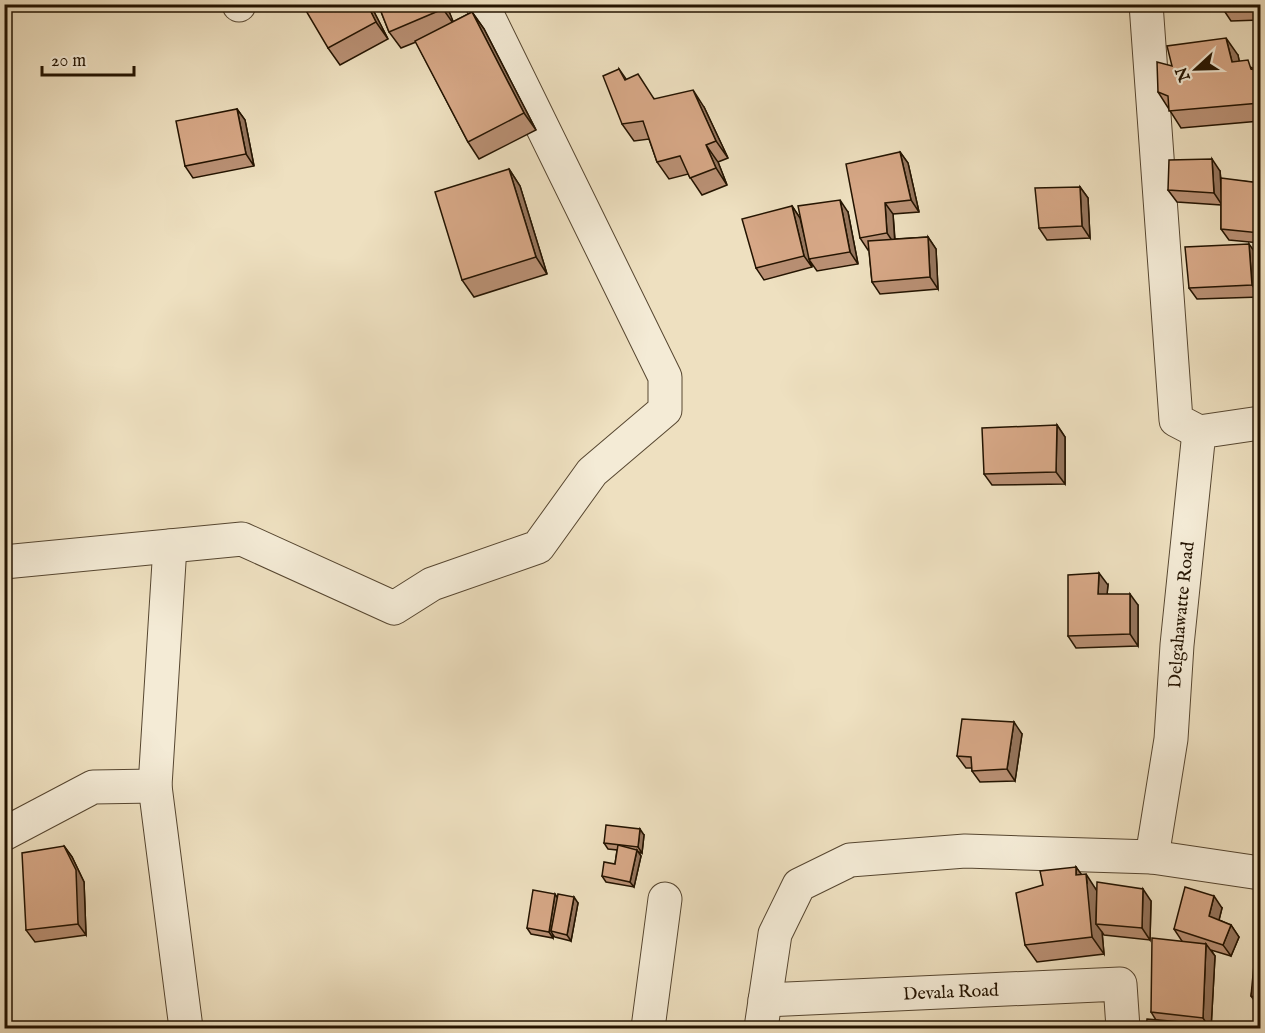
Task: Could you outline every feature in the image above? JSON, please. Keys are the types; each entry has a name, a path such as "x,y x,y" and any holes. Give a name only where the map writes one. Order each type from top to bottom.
{"street":[{"path":"4,562 242,539 394,608 432,584 538,547 592,472 665,410 664,377 482,4"},
{"path":"1146,4 1176,420 1199,432 1260,423"},
{"name":"Delgahawatte Road","path":"1152,857 1172,739 1177,645 1199,432"},
{"path":"170,546 155,786 186,1029"},
{"path":"4,834 93,787 155,786"},
{"path":"763,1014 775,934 799,885 850,860 964,851 1152,857 1260,873"},
{"path":"648,1029 665,898"},
{"name":"Devala Road","path":"763,1014 1120,984 1123,1029"}],"building":[{"path":"302,4 367,4 376,22 328,48"},
{"path":"378,4 441,4 443,9 389,32"},
{"path":"1224,4 1260,4 1260,8 1223,9"},
{"path":"472,12 524,113 468,142 415,41"},
{"path":"1226,38 1232,62 1248,60 1251,69 1260,71 1260,103 1169,111 1168,96 1158,92 1157,62 1172,66 1167,46"},
{"path":"619,69 625,80 638,74 654,99 693,90 716,141 706,145 716,168 690,178 680,156 657,162 643,121 622,124 603,76"},
{"path":"237,109 246,154 185,166 176,121"},
{"path":"900,152 911,200 885,203 887,233 860,238 846,164"},
{"path":"1212,159 1214,193 1168,190 1169,160"},
{"path":"509,169 536,257 462,280 435,192"},
{"path":"1221,178 1260,183 1260,233 1221,229"},
{"path":"1080,187 1082,226 1039,228 1035,188"},
{"path":"840,200 850,252 809,259 798,206"},
{"path":"792,206 804,256 756,268 742,219"},
{"path":"928,237 930,277 872,282 868,241"},
{"path":"1249,244 1252,285 1189,288 1185,247"},
{"path":"1258,307 1260,307 1260,348"},
{"path":"1057,425 1056,472 984,474 982,428"},
{"path":"1099,573 1098,594 1130,594 1130,634 1068,636 1068,575"},
{"path":"962,719 1014,722 1007,769 972,771 971,757 957,756"},
{"path":"606,825 640,829 638,847 604,843"},
{"path":"618,845 637,850 630,882 602,876 604,862 615,864"},
{"path":"64,846 76,870 78,924 26,930 22,853"},
{"path":"1076,867 1076,875 1086,874 1092,937 1025,945 1016,893 1043,885 1040,871"},
{"path":"1097,882 1143,889 1142,928 1096,924"},
{"path":"1185,887 1214,896 1209,916 1231,925 1223,945 1174,929"},
{"path":"533,890 555,894 549,932 527,928"},
{"path":"558,894 574,897 567,935 551,931"},
{"path":"1152,938 1206,944 1203,1018 1151,1012"},
{"path":"1256,944 1260,945 1260,999 1251,996"},
{"path":"1147,1019 1192,1023 1191,1029 1146,1029"}]}
